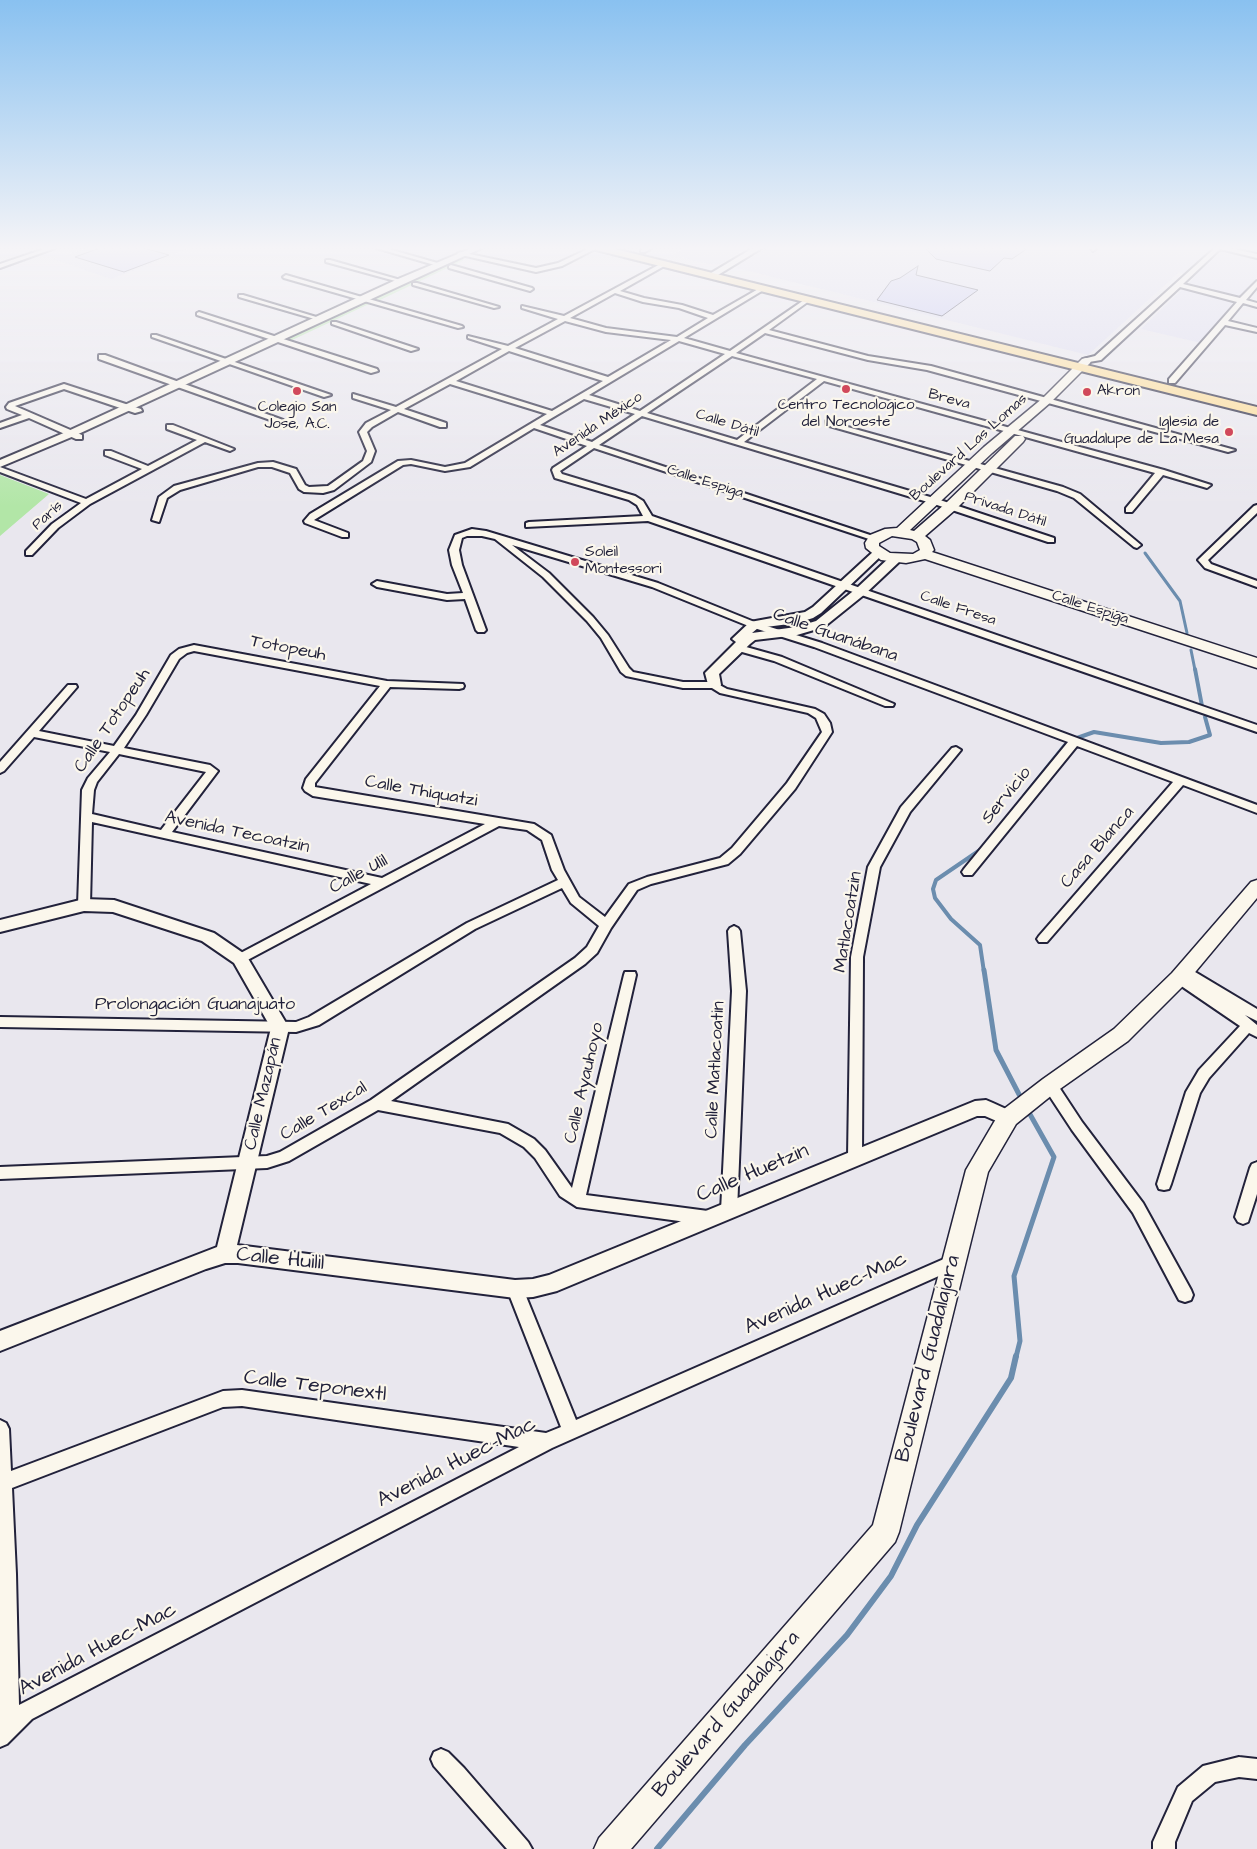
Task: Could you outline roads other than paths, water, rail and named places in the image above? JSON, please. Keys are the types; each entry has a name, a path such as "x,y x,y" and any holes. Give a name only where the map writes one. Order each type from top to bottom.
{"main road":[{"path":"959,334 1172,381 1257,403"},
{"path":"976,334 1091,364 1257,412"},
{"name":"Boulevard Las Lomas","path":"900,532 1010,431 1091,364"},
{"name":"Boulevard Las Lomas","path":"917,536 950,507 1023,435 1060,403 1091,364"},
{"path":"900,532 917,536 927,545 927,550 924,554 906,560 895,559 878,553 873,548 874,538 881,534 900,532"},
{"name":"Calle Espiga","path":"924,554 1257,663"},
{"name":"Boulevard Guadalajara","path":"610,1849 885,1532 977,1170 1012,1114 1121,1035 1182,974 1257,886"}],"street":[{"path":"261,334 374,371"},
{"path":"74,436 128,407 276,339 291,334"},
{"path":"365,334 414,349"},
{"path":"156,520 163,497 176,488 258,465 273,464 294,471 302,487 307,490 331,488 367,462 371,451 363,432 369,425 535,334"},
{"name":"Breva","path":"641,334 679,339 1207,485"},
{"path":"345,535 308,521 313,516 401,463 411,462 445,469 468,465 687,334"},
{"name":"Avenida México","path":"649,518 640,503 632,498 558,476 555,473 556,470 759,334"},
{"path":"777,334 868,358 928,368 1231,450"},
{"path":"1091,364 1123,334"},
{"path":"1172,381 1212,334"},
{"path":"275,351 308,335"},
{"path":"154,336 327,395"},
{"path":"470,337 609,380"},
{"path":"102,357 279,420"},
{"path":"1,468 260,358"},
{"path":"739,442 822,379"},
{"path":"450,381 554,414"},
{"path":"74,436 10,407 12,404 64,386 138,411"},
{"path":"356,396 443,425"},
{"name":"Calle Dátil","path":"582,396 950,507"},
{"path":"0,426 27,416"},
{"path":"829,423 1060,489 1076,496 1137,545"},
{"name":"Calle Espiga","path":"535,426 874,538"},
{"path":"170,427 230,450"},
{"name":"París","path":"29,553 55,526 87,502 203,440"},
{"path":"108,453 148,469"},
{"path":"1,468 87,502"},
{"path":"1129,510 1161,472"},
{"name":"Privada Dátil","path":"950,507 1051,540"},
{"path":"1257,508 1203,560 1208,566 1257,584"},
{"path":"529,525 649,518"},
{"name":"Calle Fresa","path":"649,518 1257,729"},
{"name":"Calle Guanábana","path":"481,630 457,565 454,550 458,537 472,532 655,586 754,625 818,645 1257,809"},
{"path":"500,539 546,574 590,619 605,637 625,670 630,674 683,685 698,686 714,684 712,673 752,637 812,628 861,591 895,559"},
{"path":"726,660 730,648 754,625 797,619 809,615 817,610 878,553"},
{"path":"377,584 448,597 470,596"},
{"path":"812,628 813,636 818,645"},
{"name":"Totopeuh","path":"183,651 194,648 387,684 459,686"},
{"path":"739,648 778,660 889,704"},
{"name":"Calle Totopeuh","path":"84,905 87,797 92,781 117,750 141,715 175,657 183,651"},
{"name":"Calle Thiquatzi","path":"387,684 310,782 309,788 313,792 530,828 547,838 564,882 579,904 606,925"},
{"name":"Calle Texcal","path":"0,1173 267,1162 284,1158 376,1104 580,961 592,950 606,925 630,891 638,884 724,861 791,786 827,732 825,723 820,716 811,711 724,691 714,684"},
{"path":"0,769 4,757 32,733 72,687"},
{"path":"32,733 212,771 164,834"},
{"name":"Servicio","path":"968,872 1074,742"},
{"name":"Matlacoatzin","path":"855,1156 857,957 874,867 905,810 956,750"},
{"name":"Casa Blanca","path":"1042,939 1180,781"},
{"name":"Avenida Tecoatzin","path":"86,817 382,882"},
{"name":"Calle Ulil","path":"240,959 495,823"},
{"name":"Prolongación Guanajuato","path":"0,1022 296,1027 314,1020 471,926 564,882"},
{"name":"Calle Mazapán","path":"0,926 84,905 114,906 208,937 240,959 280,1028 225,1254"},
{"name":"Calle Matlacoatin","path":"720,1215 739,991 734,931"},
{"path":"1164,1184 1193,1092 1204,1074 1254,1024 1232,1012 1182,974"},
{"name":"Calle Ayauhoyo","path":"577,1200 630,975"},
{"path":"1045,1089 1076,1126 1138,1208 1186,1295"},
{"path":"376,1104 503,1128 529,1143 540,1154 565,1191 577,1200 720,1215"},
{"name":"Calle Huetzin","path":"515,1289 550,1284 720,1215 855,1156 975,1109 986,1108 1012,1114"},
{"path":"1244,1217 1257,1168"},
{"name":"Calle Huilil","path":"0,1341 204,1260 225,1254 238,1254 515,1289"},
{"name":"Avenida Huec-Mac","path":"4,1731 25,1712 546,1442 954,1262"},
{"path":"515,1289 571,1430"},
{"name":"Calle Teponextl","path":"2,1483 224,1400 242,1398 546,1442"},
{"path":"0,1429 4,1575 4,1731"},
{"path":"441,1759 520,1849"},
{"path":"1164,1849 1164,1842 1186,1794 1210,1773 1239,1767 1257,1769"}],"waterway":[{"path":"1145,553 1180,601 1187,633"},
{"path":"1191,650 1195,670"},
{"path":"1195,669 1202,706"},
{"path":"1077,738 1094,732 1161,743 1189,742 1210,735 1205,717"},
{"path":"1024,796 1065,745"},
{"path":"980,850 936,880 933,889 935,898 951,919 980,945 984,972"},
{"path":"984,970 996,1050 1023,1102"},
{"path":"1016,1357 1020,1341 1014,1276 1054,1157 1027,1109"},
{"path":"657,1849 745,1745 847,1635 891,1576 917,1525 1011,1378 1016,1356"}],"place":[{"name":"Centro Tecnologico del Noroeste","path":"846,389"},
{"name":"Colegio San Jose, A.C.","path":"297,391"},
{"name":"Akron","path":"1087,392"},
{"name":"Iglesia de Guadalupe de La Mesa","path":"1229,432"},
{"name":"Soleil Montessori","path":"575,562"}]}
